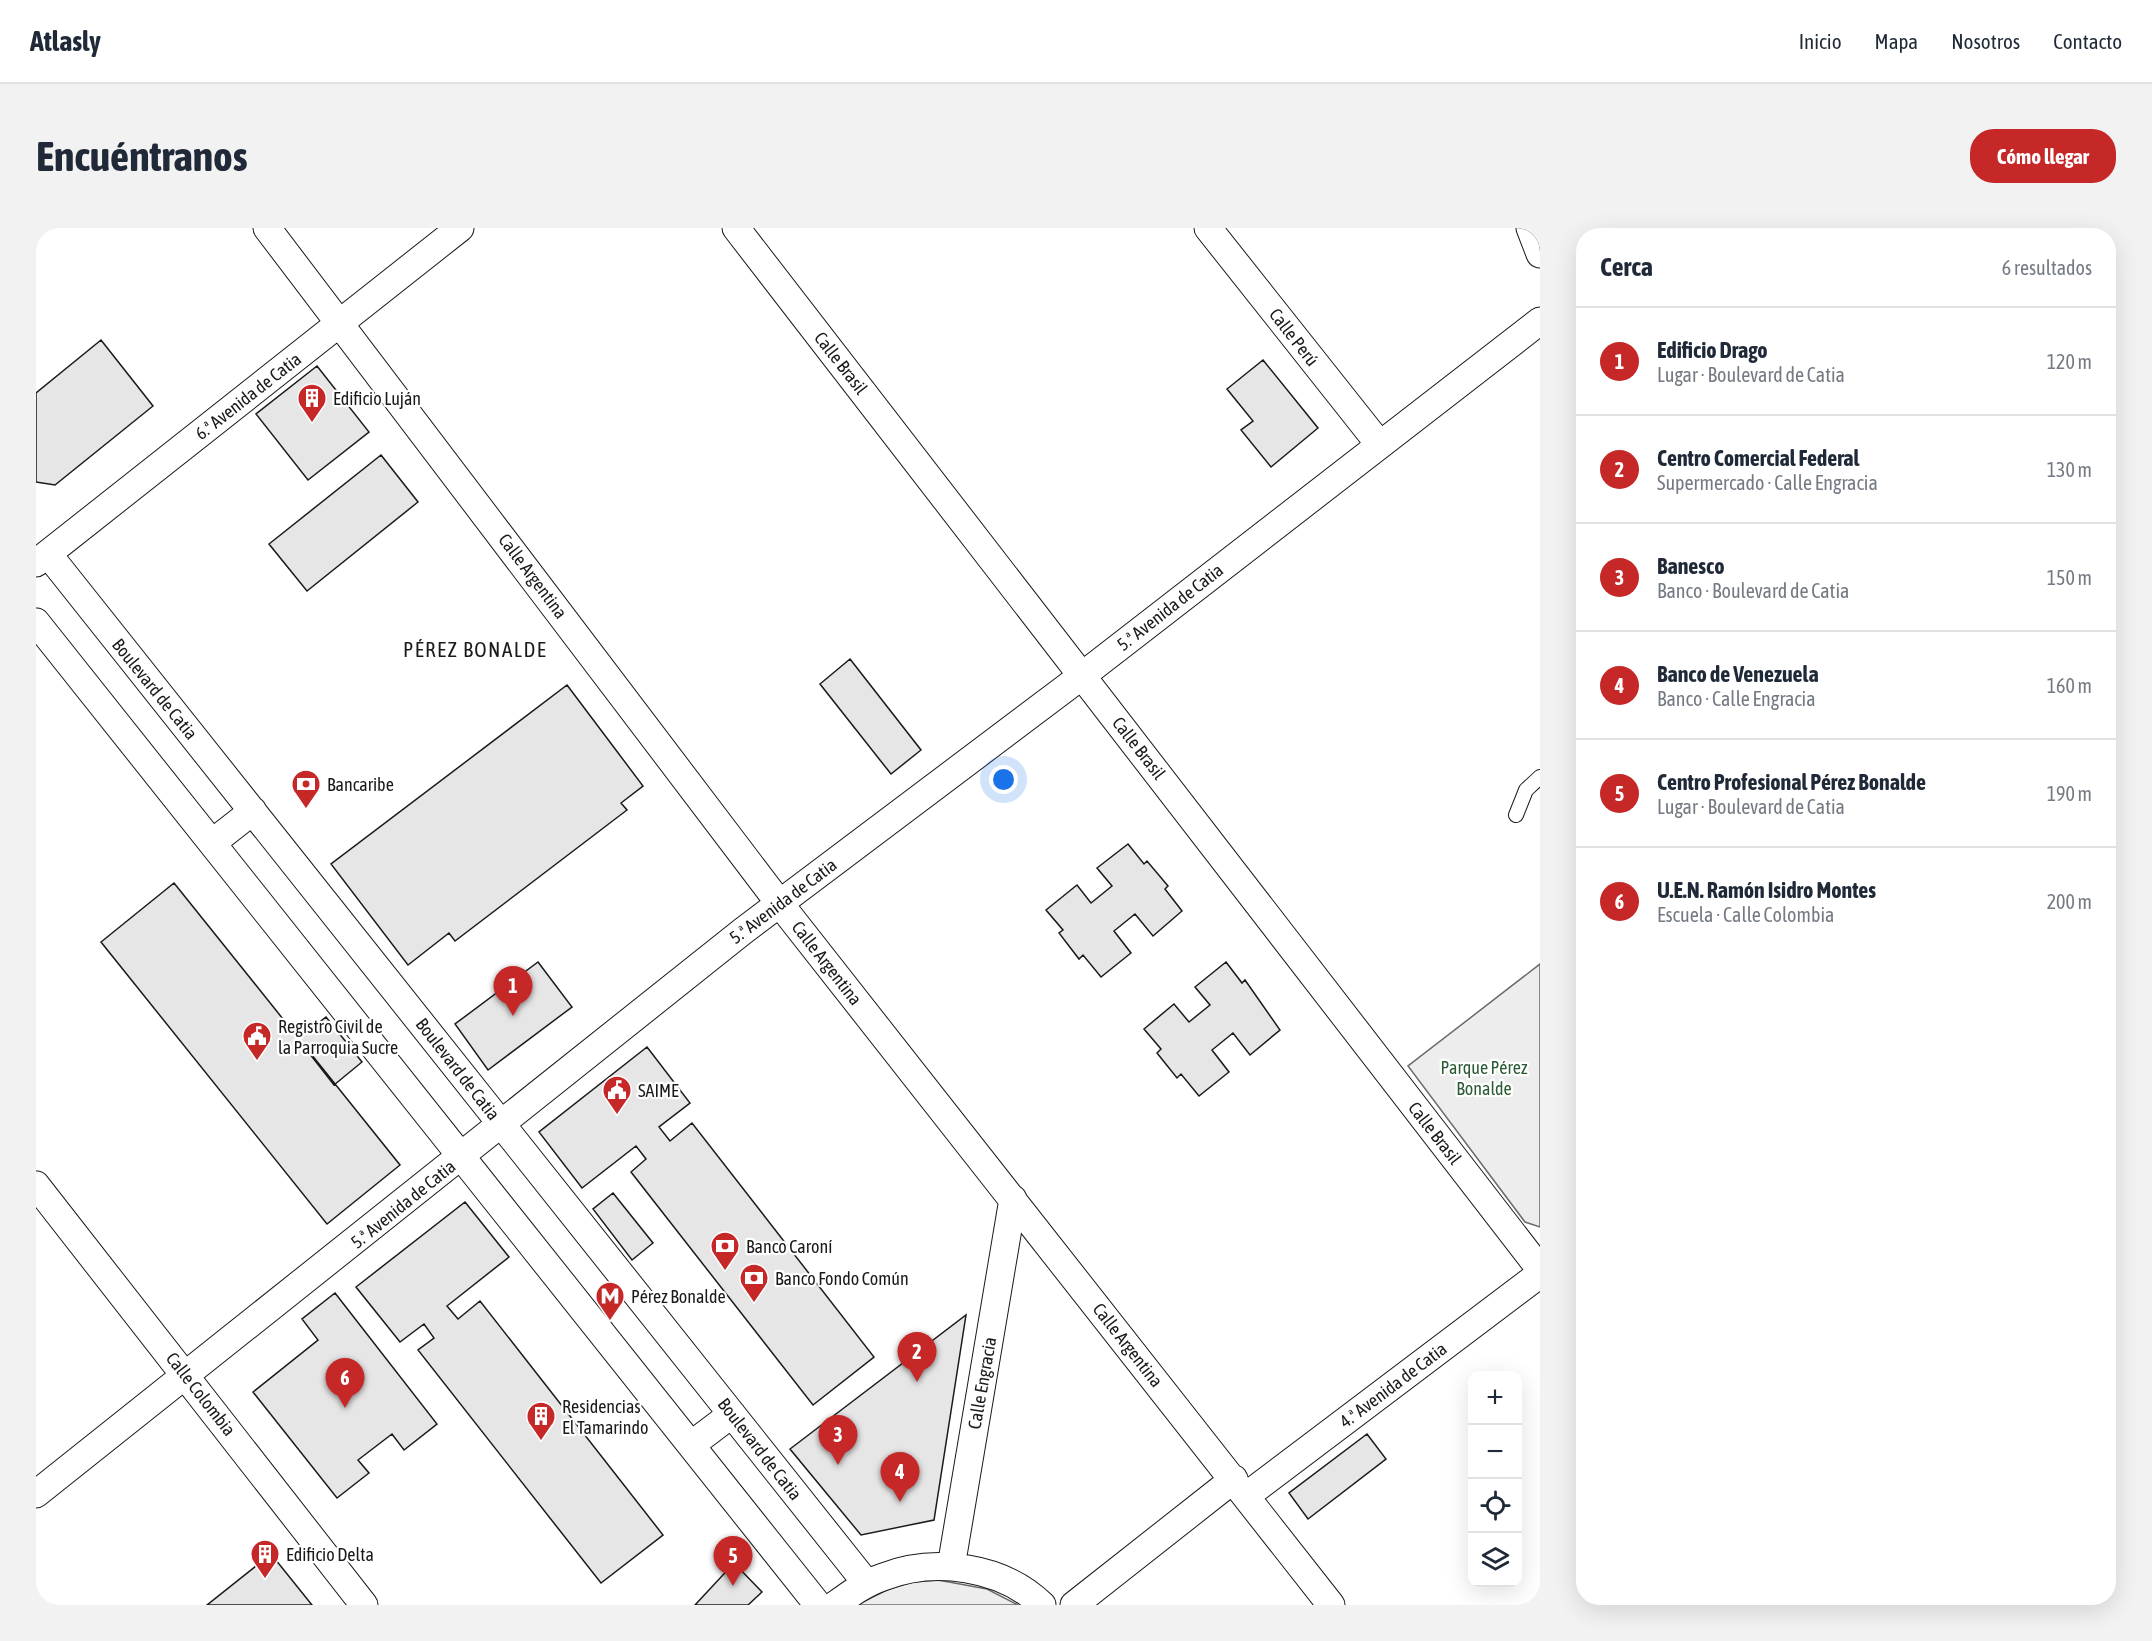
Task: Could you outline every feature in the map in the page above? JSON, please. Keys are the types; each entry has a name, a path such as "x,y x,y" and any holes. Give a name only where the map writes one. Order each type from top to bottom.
{"street":[{"name":"Calle Argentina","path":"267,228 341,322 780,904 1331,1605"},
{"name":"6.ª Avenida de Catia","path":"42,559 460,228"},
{"name":"Calle Brasil","path":"736,228 1540,1269"},
{"name":"Calle Perú","path":"1208,228 1380,445"},
{"path":"1530,228 1540,254"},
{"name":"5.ª Avenida de Catia","path":"36,1494 780,904 1083,675 1540,321"},
{"name":"Boulevard de Catia","path":"42,559 253,812 867,1584"},
{"path":"36,622 818,1605"},
{"path":"212,843 253,812"},
{"name":"Calle Colombia","path":"36,1185 187,1375 364,1605"},
{"name":"Calle Engracia","path":"951,1567 1013,1199"},
{"name":"4.ª Avenida de Catia","path":"1074,1605 1540,1274"},
{"path":"691,1445 732,1414"},
{"path":"835,1605 867,1584 908,1569 951,1567 989,1574 1015,1585 1042,1605"}],"lane":[{"path":"1516,815 1526,790 1540,777"}],"shaded area":[{"name":"Parque Pérez Bonalde","path":"1540,964 1540,1227 1525,1222 1408,1066"},
{"path":"938,1580 987,1589 1018,1605 857,1605 889,1589 913,1582"}],"building":[{"path":"101,340 153,406 55,485 36,482 36,393"},
{"path":"1263,360 1318,428 1271,467 1241,430 1253,421 1227,389"},
{"name":"Edificio Luján","path":"317,366 369,432 308,480 256,414"},
{"path":"381,455 418,502 307,591 269,544"},
{"path":"850,659 921,750 891,774 820,684"},
{"path":"567,685 643,786 621,803 627,810 455,941 449,933 408,965 331,864"},
{"path":"1128,844 1144,864 1147,861 1168,886 1165,889 1182,911 1153,936 1135,914 1114,931 1131,953 1101,977 1083,955 1079,959 1059,933 1063,930 1046,910 1077,885 1091,903 1112,886 1097,868"},
{"name":"Registro Civil de la Parroquia Sucre","path":"174,883 400,1165 327,1224 101,942"},
{"path":"538,962 572,1007 488,1070 455,1024"},
{"path":"1226,962 1242,983 1245,980 1280,1030 1250,1055 1233,1033 1212,1050 1229,1072 1199,1096 1181,1074 1177,1078 1157,1053 1161,1049 1144,1029 1174,1004 1189,1022 1210,1005 1195,987"},
{"path":"326,1017 362,1062 334,1085 298,1039"},
{"path":"647,1047 690,1103 659,1127 670,1141 692,1123 874,1357 813,1405 631,1172 646,1159 636,1146 582,1188 539,1132"},
{"path":"613,1193 653,1243 632,1260 593,1209"},
{"name":"Residencias El Tamarindo","path":"465,1202 509,1257 447,1306 458,1319 480,1301 663,1535 601,1583 418,1350 434,1338 424,1324 400,1342 356,1287"},
{"path":"335,1293 437,1424 404,1450 392,1434 358,1460 369,1473 337,1498 253,1392 318,1340 302,1319"},
{"path":"966,1315 934,1520 861,1535 790,1449"},
{"path":"1367,1434 1386,1459 1308,1519 1289,1493"},
{"name":"Edificio Delta","path":"271,1554 312,1605 207,1605"},
{"path":"734,1563 762,1592 748,1605 695,1605"}],"place":[{"name":"Edificio Luján","path":"312,424"},
{"name":"Bancaribe","path":"306,810"},
{"name":"Edificio Drago","path":"513,1016"},
{"name":"Registro Civil de la Parroquia Sucre","path":"257,1062"},
{"name":"SAIME","path":"617,1116"},
{"name":"Banco Caroní","path":"725,1272"},
{"name":"Banco Fondo Común","path":"754,1304"},
{"name":"Pérez Bonalde","path":"610,1322"},
{"name":"Centro Comercial Federal","path":"917,1382"},
{"name":"U.E.N. Ramón Isidro Montes","path":"345,1408"},
{"name":"Residencias El Tamarindo","path":"541,1442"},
{"name":"Banesco","path":"838,1465"},
{"name":"Banco de Venezuela","path":"900,1502"},
{"name":"Edificio Delta","path":"265,1580"},
{"name":"Centro Profesional Pérez Bonalde","path":"733,1586"}],"district":[{"name":"PÉREZ BONALDE","path":"475,649"}]}
